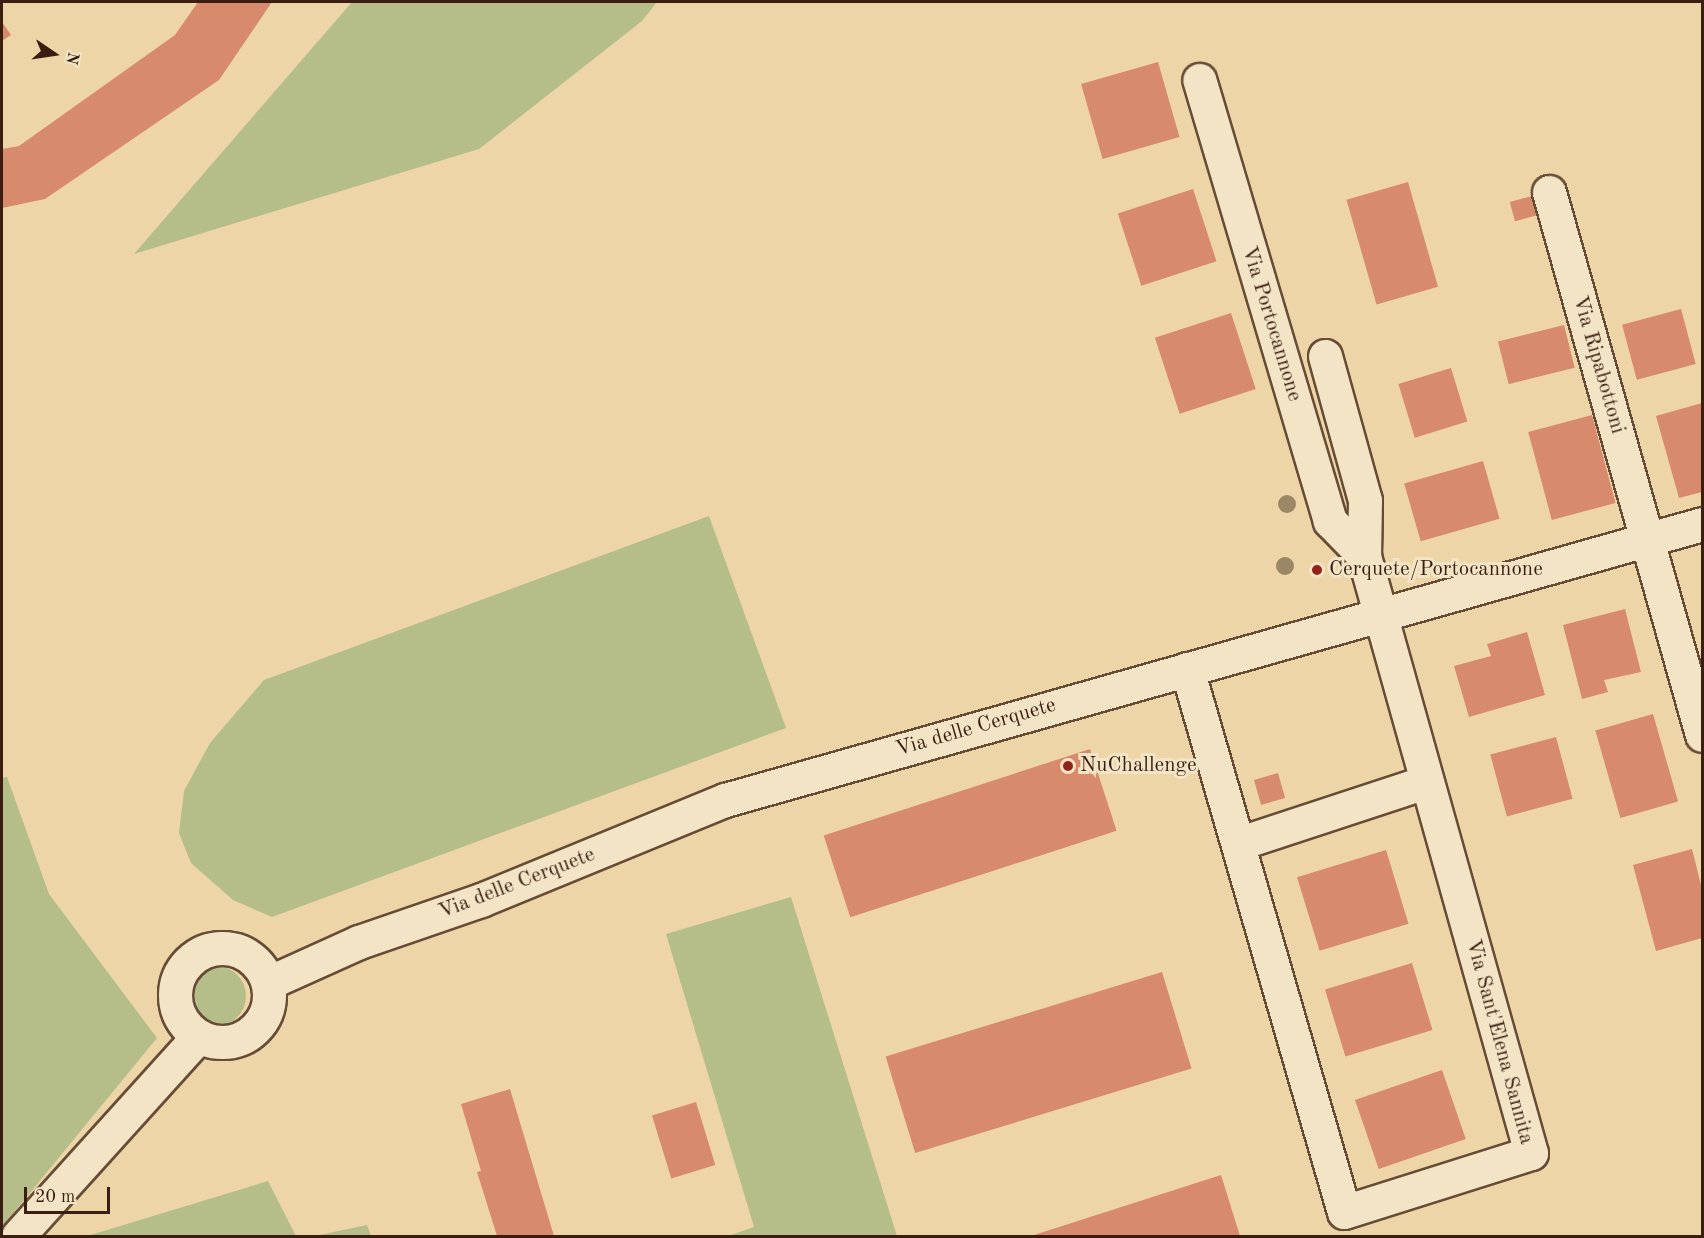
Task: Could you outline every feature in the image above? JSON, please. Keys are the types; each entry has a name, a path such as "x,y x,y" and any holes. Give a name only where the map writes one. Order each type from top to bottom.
{"street":[{"name":"Via Portocannone","path":"1199,80 1330,521 1364,556"},
{"name":"Via Ripabottoni","path":"1549,192 1702,735"},
{"name":"Via Portocannone","path":"1324,356 1365,500 1364,556 1380,614"},
{"name":"Via delle Cerquete","path":"268,983 359,942 490,896 725,800 1702,524"},
{"name":"Via Sant'Elena Sannita","path":"1187,669 1240,843 1344,1212 1530,1153 1380,614"},
{"path":"1240,843 1426,782"},
{"path":"228,948 246,954 260,966 268,983 266,1011 251,1034 234,1042 215,1043 198,1037 184,1024 175,1008 174,989 181,971 193,957 210,949 228,948"},
{"path":"18,1236 198,1037"}],"green space":[{"path":"352,2 657,2 642,21 479,149 134,254"},
{"path":"709,516 786,728 272,917 233,900 191,863 179,833 184,791 210,743 264,680"},
{"path":"7,777 49,894 157,1038 2,1227 2,778"},
{"path":"791,897 897,1236 728,1236 754,1227 666,934"},
{"path":"210,966 222,966 233,971 241,979 246,996 244,1008 233,1021 222,1026 210,1026 199,1021 191,1013 186,1002 186,990 191,979 199,971"},
{"path":"268,1181 296,1236 87,1236 140,1220"},
{"path":"367,1225 371,1236 315,1236"}],"building":[{"path":"198,2 272,2 219,80 45,199 2,208 2,149 19,146 175,35"},
{"path":"2,22 11,35 2,41"},
{"path":"1158,62 1179,137 1103,159 1081,84"},
{"path":"1408,182 1438,287 1377,304 1346,200"},
{"path":"1193,189 1216,261 1141,286 1118,213"},
{"path":"1532,196 1537,215 1515,221 1510,202"},
{"path":"1681,309 1696,364 1637,380 1622,325"},
{"path":"1231,313 1256,389 1180,414 1155,338"},
{"path":"1564,325 1575,368 1509,384 1498,341"},
{"path":"1451,368 1467,422 1415,438 1398,384"},
{"path":"1702,403 1702,492 1679,498 1656,416"},
{"path":"1592,415 1616,503 1552,520 1528,432"},
{"path":"1483,461 1500,519 1421,541 1404,484"},
{"path":"1625,609 1641,672 1604,680 1608,692 1582,699 1563,625"},
{"path":"1527,632 1545,695 1469,717 1454,666 1491,656 1487,644"},
{"path":"1653,714 1678,801 1620,818 1595,731"},
{"path":"1556,737 1573,799 1507,816 1490,755"},
{"path":"1090,749 1117,831 850,917 824,836"},
{"path":"1278,773 1285,798 1261,805 1254,780"},
{"path":"1692,849 1702,889 1702,938 1656,951 1633,865"},
{"path":"1386,850 1409,924 1320,951 1297,877"},
{"path":"1412,963 1432,1030 1345,1057 1325,990"},
{"path":"1162,972 1192,1069 915,1153 886,1056"},
{"path":"1442,1070 1466,1139 1379,1169 1355,1100"},
{"path":"510,1089 554,1236 497,1236 477,1172 481,1171 461,1104"},
{"path":"696,1102 715,1165 671,1179 652,1115"},
{"path":"1221,1175 1240,1236 1031,1236"}],"place":[{"name":"Cerquete/Portocannone","path":"1317,570"},
{"name":"NuChallenge","path":"1068,766"}]}
